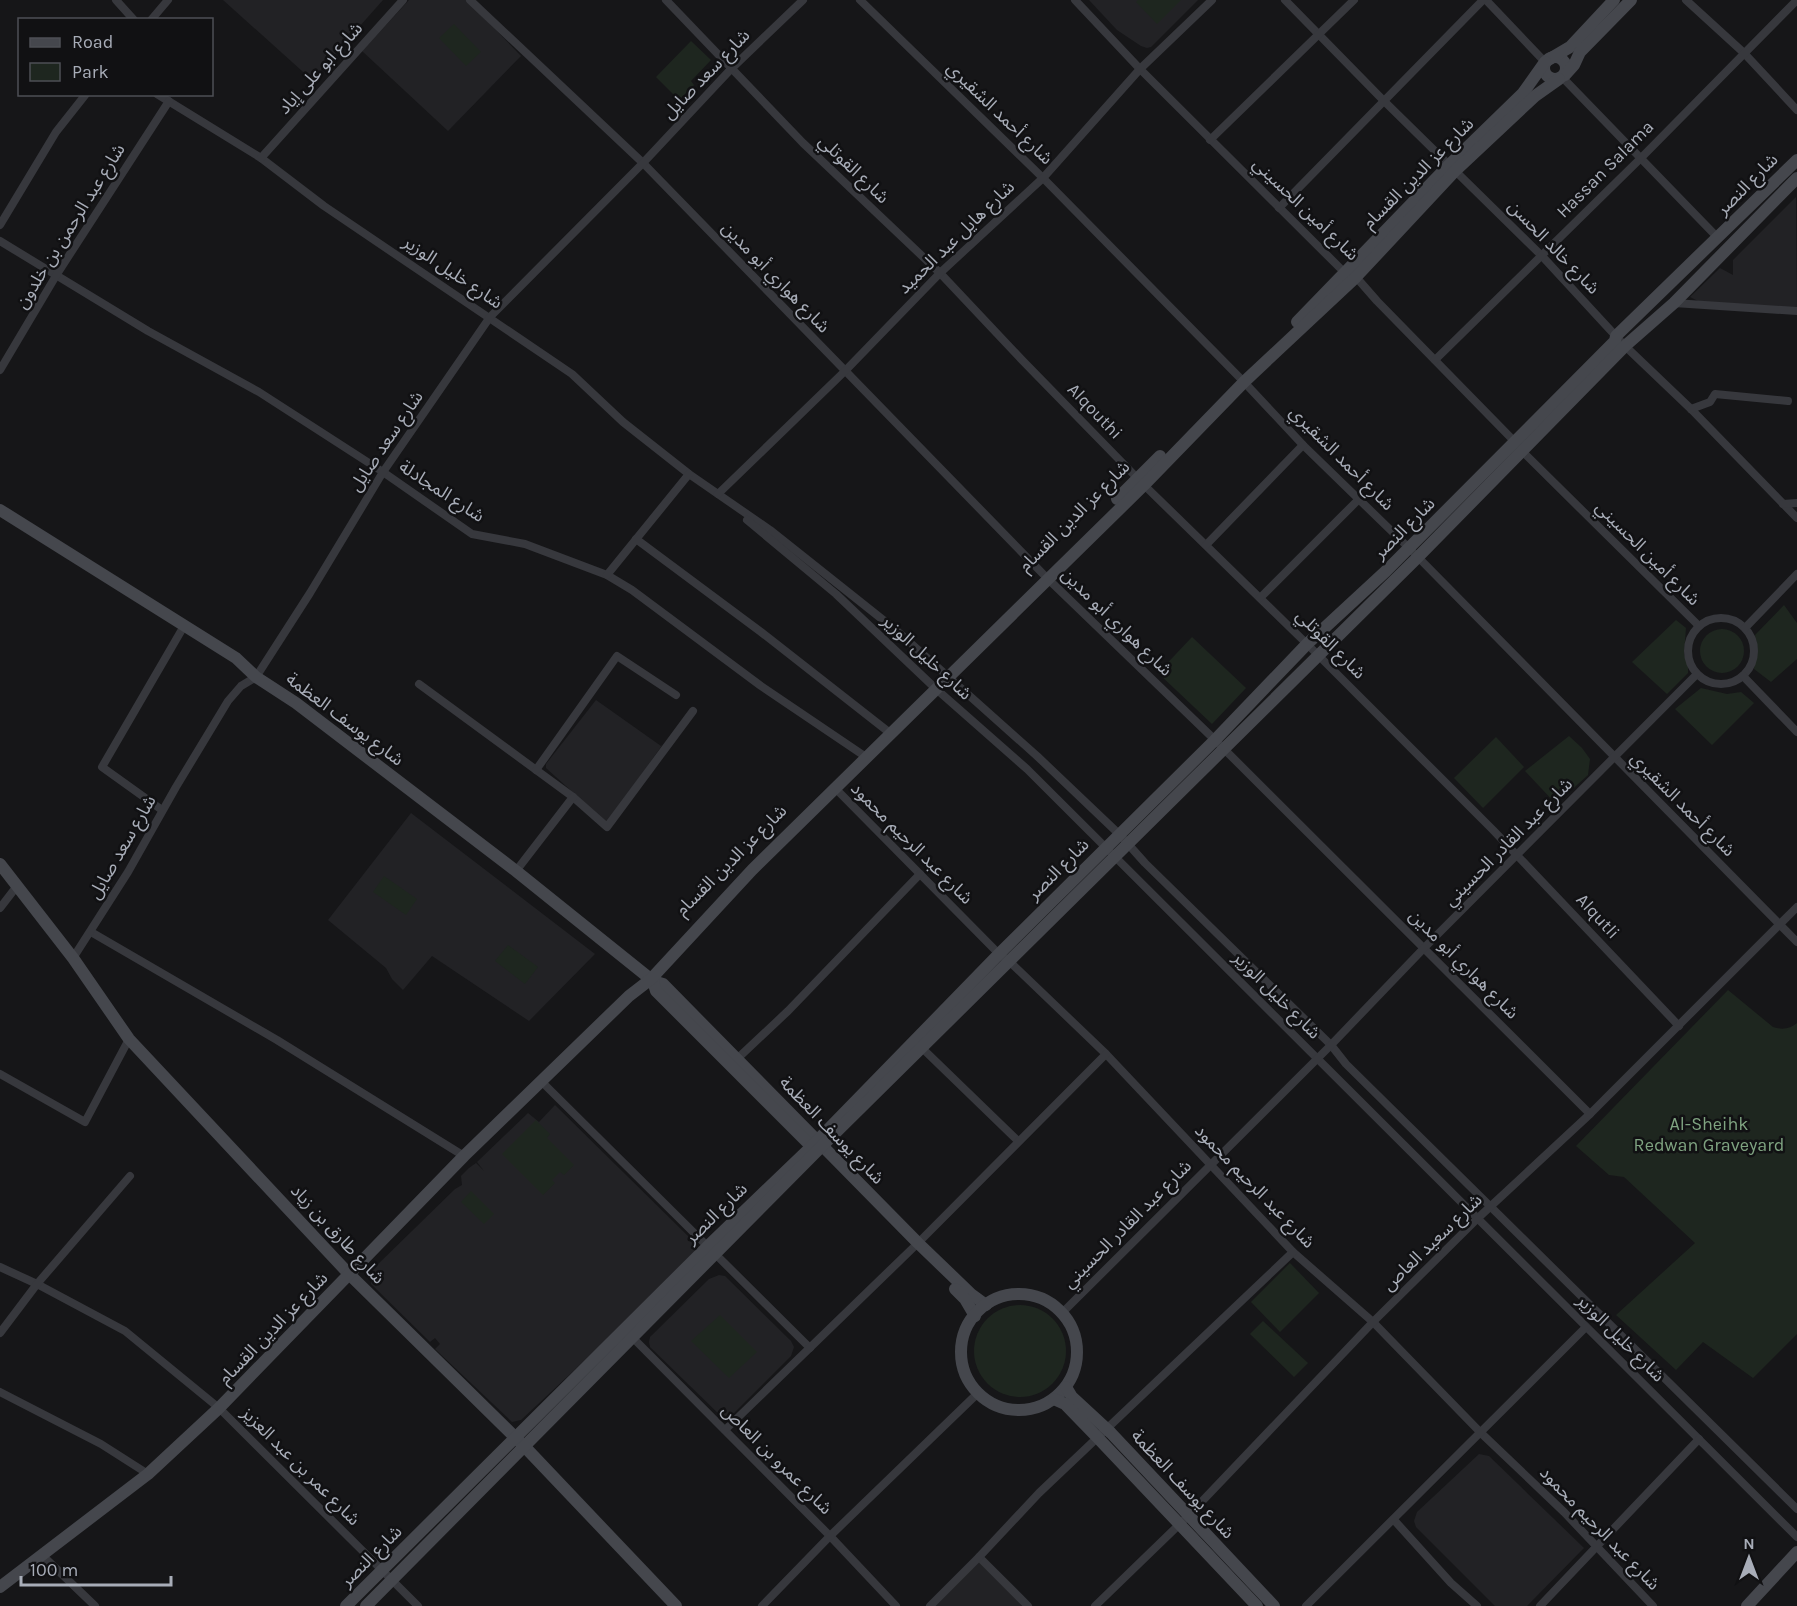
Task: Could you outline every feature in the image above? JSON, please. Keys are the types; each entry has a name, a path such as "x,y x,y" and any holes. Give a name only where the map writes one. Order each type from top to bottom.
{"main road":[{"name":"شارع عز الدين القسام","path":"3,1581 43,1556 148,1474 219,1408 464,1156 650,978 888,731 1350,275 1523,93 1546,61 1570,47 1614,0"},
{"name":"شارع عز الدين القسام","path":"1452,168 1535,96 1562,77 1574,65 1580,52 1631,0"},
{"path":"1554,57 1562,59 1566,65 1562,77 1552,80 1546,76 1544,69 1546,61 1554,57"},
{"name":"شارع النصر","path":"1519,447 1615,341 1616,336 1797,160"},
{"name":"شارع النصر","path":"1219,744 1319,656 1413,553 1519,447 1625,346 1674,303 1794,185"},
{"name":"شارع يوسف العظمة","path":"0,510 236,658 256,677 296,703 516,871 650,978 663,984 738,1058 816,1146"},
{"name":"شارع النصر","path":"366,1606 393,1580 519,1442 1004,957 1115,856 1124,840 1219,744 1307,644 1413,553"},
{"name":"شارع عز الدين القسام","path":"650,978 716,899 865,755"},
{"name":"شارع النصر","path":"816,1146 922,1048 1106,848 1124,840"},
{"name":"شارع طارق بن زياد","path":"0,864 73,958 129,1039 350,1275 519,1442 676,1606"},
{"name":"شارع يوسف العظمة","path":"650,978 656,991 915,1245 965,1299 975,1316"},
{"name":"شارع يوسف العظمة","path":"915,1245 986,1305"},
{"name":"شارع النصر","path":"346,1606 632,1336 712,1250"},
{"path":"1029,1295 1044,1300 1062,1313 1074,1334 1077,1349 1074,1373 1066,1387 1054,1399 1035,1408 1015,1410 995,1405 978,1393 968,1379 962,1354 964,1337 975,1316 986,1305 1007,1296 1029,1295"},
{"name":"شارع يوسف العظمة","path":"1066,1387 1102,1433 1184,1520 1257,1606"},
{"name":"شارع يوسف العظمة","path":"1054,1399 1065,1404 1102,1433"},
{"name":"شارع يوسف العظمة","path":"1184,1520 1274,1606"},
{"path":"1746,1606 1797,1552"}],"street":[{"path":"116,0 132,18"},
{"path":"153,18 168,0"},
{"name":"شارع ابو على إياد","path":"261,158 403,0"},
{"name":"شارع هواري أبو مدين","path":"470,0 643,163 1045,576 1219,744 1590,1114"},
{"name":"شارع القوتلي","path":"666,0 803,143 940,273 1022,360"},
{"name":"شارع سعد صايل","path":"73,958 91,932 228,701 241,686 256,677 383,472 490,317 643,163 731,69 803,0"},
{"name":"شارع أحمد الشقيري","path":"860,0 1043,178 1303,445 1413,553 1797,942"},
{"name":"شارع أمين الحسيني","path":"1075,0 1210,140 1377,301 1519,447 1699,626"},
{"name":"شارع هايل عبد الحميد","path":"718,494 845,371 940,273 1043,178 1140,69 1212,0"},
{"name":"شارع خالد الحسن","path":"1285,0 1542,256 1625,346 1692,410 1797,518"},
{"path":"1210,140 1354,0"},
{"path":"1279,208 1383,100 1485,0 1546,61"},
{"path":"1686,0 1744,53 1797,110"},
{"name":"Hassan Salama","path":"1435,360 1641,158 1797,0"},
{"path":"1562,77 1718,238"},
{"path":"0,225 56,132 84,96"},
{"name":"شارع خليل الوزير","path":"160,96 261,158 324,206 572,374 623,422 689,474 779,537 897,631 1037,756 1124,840 1331,1045 1346,1064 1797,1509"},
{"name":"شارع عبد الرحمن بن خلدون","path":"0,370 57,274 169,101"},
{"name":"شارع المجادلة","path":"0,241 148,331 259,392 383,472 472,534 525,544 607,575 632,590 761,686 865,755"},
{"path":"1674,303 1797,311"},
{"name":"Alqouthi","path":"1022,360 1141,481"},
{"path":"1692,410 1710,402 1715,394 1788,401"},
{"path":"1206,545 1303,445"},
{"path":"607,575 689,474"},
{"name":"شارع القوتلي","path":"1141,481 1493,830"},
{"name":"شارع خليل الوزير","path":"718,494 836,594 1027,769 1797,1536"},
{"path":"1260,598 1359,499"},
{"path":"1783,504 1797,503"},
{"path":"636,539 888,731"},
{"path":"1745,628 1797,574"},
{"path":"1717,618 1727,619 1745,628 1754,647 1753,658 1743,676 1724,684 1714,683 1697,674 1688,655 1692,634 1699,626 1717,618"},
{"path":"162,810 102,767 184,626"},
{"path":"536,770 617,656 676,695"},
{"name":"شارع عبد القادر الحسيني","path":"1062,1313 1331,1045 1697,674"},
{"path":"1743,676 1797,732"},
{"path":"419,684 573,797 607,827 693,711"},
{"name":"شارع عبد الرحيم محمود","path":"835,788 1004,957 1106,1054 1293,1252 1373,1322 1481,1433 1564,1512 1653,1606"},
{"path":"516,871 573,797"},
{"name":"Alqutli","path":"1493,830 1679,1026"},
{"path":"738,1058 788,1011 920,874"},
{"path":"0,908 17,886"},
{"name":"شارع سعيد العاص","path":"1095,1606 1184,1520 1373,1322 1478,1218 1590,1114 1797,908"},
{"path":"91,932 278,1040 464,1156"},
{"path":"0,1074 85,1122 129,1039"},
{"path":"922,1048 1018,1141"},
{"path":"726,1431 1106,1054"},
{"path":"542,1081 810,1348"},
{"path":"0,1333 37,1284 130,1176"},
{"path":"930,1606 1039,1493 1293,1252"},
{"name":"شارع عمر بن عبد العزيز","path":"0,1268 37,1284 125,1331 219,1408 418,1606"},
{"path":"1306,1606 1586,1327"},
{"name":"شارع عمرو بن العاص","path":"632,1336 896,1606"},
{"path":"0,1392 101,1444 148,1474"},
{"path":"762,1606 830,1536 978,1393"},
{"path":"1540,1606 1699,1439"},
{"path":"1394,1520 1451,1583 1477,1606"},
{"path":"43,1556 95,1606"},
{"path":"979,1557 1028,1606"}],"shaded area":[{"path":"223,0 383,0 312,80"},
{"path":"409,0 467,0 521,56 448,131 362,51"},
{"path":"1089,0 1198,0 1151,47 1147,48 1117,30"},
{"path":"1796,197 1797,308 1700,302 1690,297 1720,268 1733,275 1733,260"},
{"path":"596,700 661,746 663,744 607,823 546,768 546,764"},
{"path":"411,813 595,954 529,1021 432,956 403,990 392,979 386,968 328,920"},
{"path":"555,1105 689,1237 695,1244 695,1251 628,1320 521,1420 512,1422 435,1349 440,1344 435,1338 430,1342 371,1284 371,1271 455,1189 462,1185 461,1176 469,1168 476,1163 484,1171 477,1162 528,1113 539,1122"},
{"path":"719,1275 725,1276 791,1341 794,1347 791,1356 726,1421 650,1347 649,1342 650,1337 709,1279"},
{"path":"1479,1454 1489,1456 1584,1548 1527,1606 1495,1606 1416,1527 1414,1521 1417,1512"},
{"path":"981,1558 1030,1606 932,1606"}],"green space":[{"path":"1138,0 1181,0 1157,24 1136,2"},
{"path":"454,24 481,52 466,66 439,38"},
{"path":"691,41 711,60 691,81 694,85 679,100 656,77"},
{"path":"1784,605 1797,623 1797,659 1771,682 1754,669 1757,644 1755,635"},
{"path":"1676,620 1686,628 1684,654 1688,673 1667,694 1632,662"},
{"path":"1722,629 1737,636 1744,651 1737,666 1722,673 1707,666 1700,651 1707,636"},
{"path":"1192,637 1246,688 1212,724 1158,673"},
{"path":"1701,688 1727,694 1741,692 1754,703 1712,745 1675,709"},
{"path":"1569,736 1590,759 1588,775 1556,804 1525,771"},
{"path":"1496,737 1524,767 1483,808 1454,778"},
{"path":"384,876 417,899 406,915 373,892"},
{"path":"508,945 538,967 525,984 495,961"},
{"name":"Al-Sheihk Redwan Graveyard","path":"1728,990 1773,1027 1792,1027 1797,1023 1797,1334 1753,1378 1703,1342 1676,1370 1616,1315 1695,1243 1624,1177 1609,1175 1576,1146"},
{"path":"536,1120 550,1134 547,1138 574,1165 564,1175 560,1172 552,1180 555,1183 543,1195 502,1154"},
{"path":"471,1191 494,1214 484,1224 461,1202"},
{"path":"1290,1263 1319,1293 1280,1332 1251,1302"},
{"path":"1020,1305 1038,1309 1053,1318 1062,1333 1066,1351 1062,1369 1053,1384 1038,1393 1020,1397 1002,1393 987,1384 978,1369 974,1351 978,1333 987,1318 1002,1309"},
{"path":"720,1315 757,1352 729,1378 691,1341"},
{"path":"1263,1321 1308,1363 1294,1377 1250,1334"}]}
